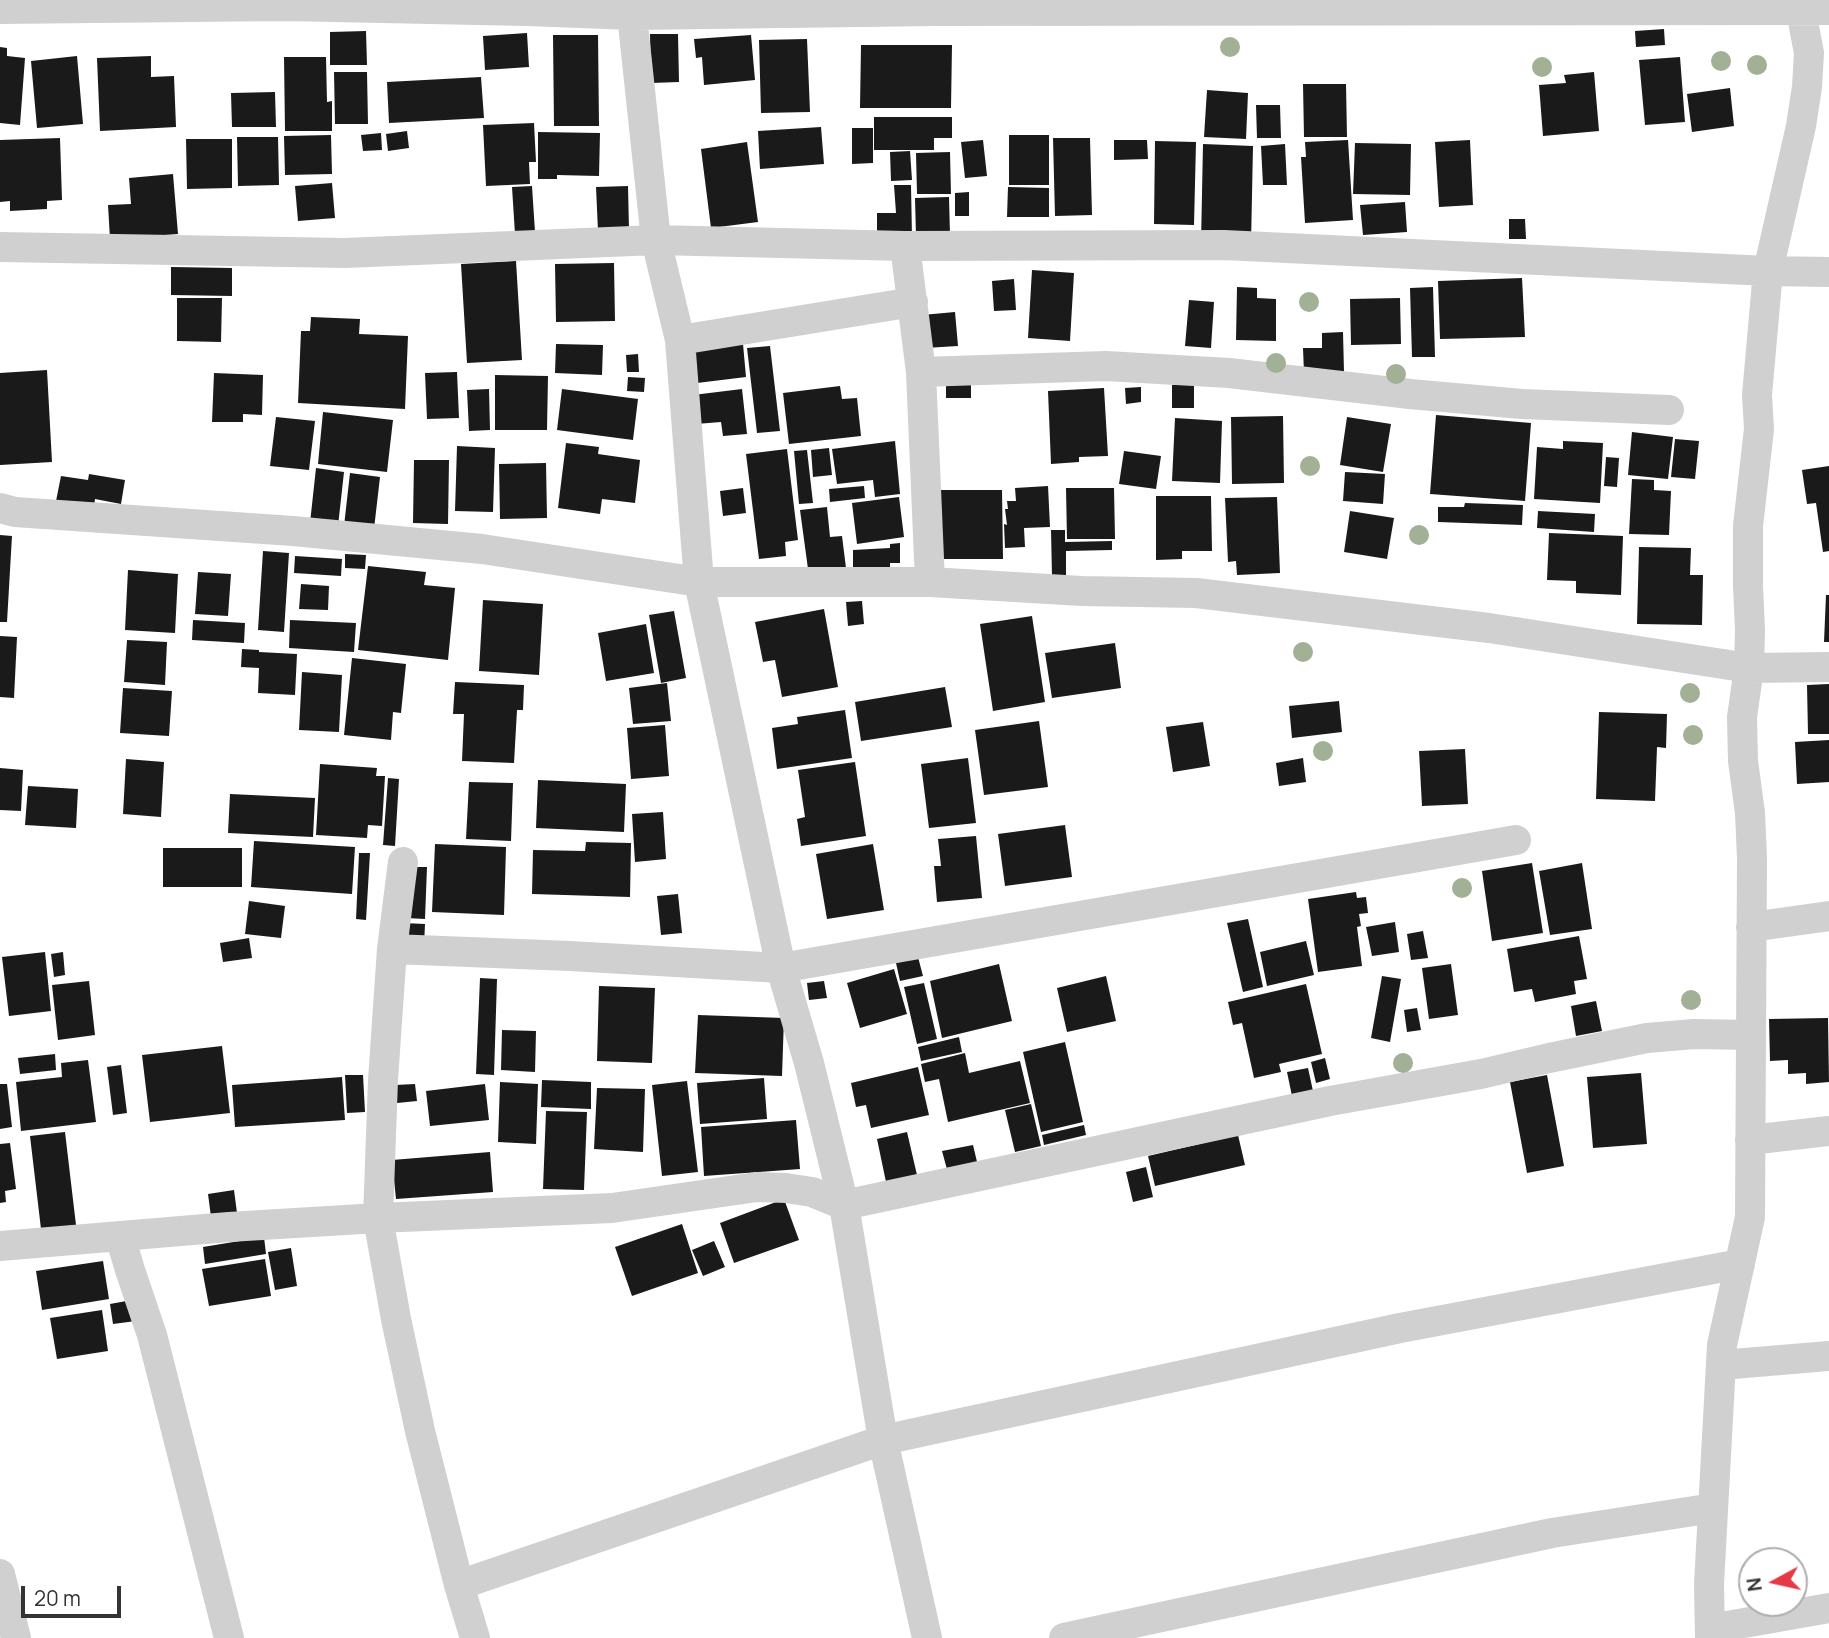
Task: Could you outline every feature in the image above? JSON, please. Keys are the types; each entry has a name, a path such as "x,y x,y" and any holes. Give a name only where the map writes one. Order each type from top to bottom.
{"street":[{"path":"0,9 285,6 527,10 632,7 937,11 1811,7 1807,87 1801,126 1768,271 1757,395 1759,429 1748,526 1749,668 1742,717 1743,761 1750,813 1750,1217 1722,1345 1709,1584 1710,1633 1829,1608"},
{"path":"632,7 656,240 680,340 699,582 781,968 809,1063 844,1205 883,1440 927,1638"},
{"path":"0,247 345,253 656,240 905,246 1223,245 1829,272"},
{"path":"905,246 921,372 930,582"},
{"path":"680,340 913,302"},
{"path":"921,372 1106,366 1229,373 1522,404 1669,410"},
{"path":"0,508 15,512 293,531 482,550 699,582 930,582 1082,591 1196,593 1489,628 1749,668 1829,667"},
{"path":"392,949 781,968 1516,840"},
{"path":"403,862 392,949 383,1080 378,1218 420,1431 475,1638"},
{"path":"1751,927 1829,916"},
{"path":"0,1246 229,1227 612,1208 757,1187 811,1192 844,1205 1330,1101 1481,1074 1647,1038 1694,1034 1751,1035"},
{"path":"1751,1140 1829,1131"},
{"path":"120,1236 152,1335 229,1638"},
{"path":"459,1585 883,1440 1400,1328 1740,1264"},
{"path":"1721,1365 1829,1356"},
{"path":"1064,1638 1552,1533 1713,1508"},
{"path":"0,1574 16,1638"}],"building":[{"path":"1664,29 1665,45 1636,47 1635,31"},
{"path":"366,31 367,65 330,65 330,32"},
{"path":"527,33 529,67 485,70 483,36"},
{"path":"650,34 678,34 679,82 651,83"},
{"path":"553,35 598,35 599,126 554,126"},
{"path":"751,35 755,80 704,85 702,57 696,58 694,39"},
{"path":"807,39 810,112 761,113 759,40"},
{"path":"861,45 952,45 951,108 860,108"},
{"path":"0,47 7,48 7,56 25,58 20,125 0,123"},
{"path":"77,56 83,124 37,128 31,61"},
{"path":"151,56 151,77 174,76 176,127 100,131 97,58"},
{"path":"284,57 326,57 327,102 332,101 332,131 285,131"},
{"path":"1680,57 1685,122 1645,125 1639,60"},
{"path":"334,72 367,72 368,124 335,124"},
{"path":"1594,72 1599,131 1543,136 1539,85 1566,83 1564,75"},
{"path":"481,77 484,118 389,123 387,82"},
{"path":"1303,84 1346,84 1347,137 1304,137"},
{"path":"1730,88 1734,126 1692,132 1687,94"},
{"path":"1207,90 1248,93 1246,139 1204,137"},
{"path":"275,92 276,127 232,127 231,93"},
{"path":"1256,105 1280,105 1281,138 1257,138"},
{"path":"874,117 952,117 952,138 934,138 934,150 874,150"},
{"path":"534,123 536,162 529,162 530,184 486,186 483,125"},
{"path":"821,127 824,164 760,169 758,131"},
{"path":"852,128 873,128 873,163 852,164"},
{"path":"407,131 409,148 388,151 386,134"},
{"path":"538,132 600,133 599,176 557,175 557,179 538,179"},
{"path":"381,133 382,150 363,151 361,135"},
{"path":"331,135 332,174 285,175 284,136"},
{"path":"1009,135 1049,135 1049,185 1009,185"},
{"path":"237,137 278,137 279,185 238,186"},
{"path":"60,138 62,200 47,201 47,209 10,211 10,201 0,202 0,140"},
{"path":"1053,138 1090,138 1092,215 1055,216"},
{"path":"186,139 232,139 232,188 187,189"},
{"path":"983,140 987,176 965,178 961,142"},
{"path":"1114,140 1147,140 1148,159 1114,160"},
{"path":"1348,140 1353,220 1305,223 1301,157 1306,157 1305,142"},
{"path":"1470,140 1473,205 1439,207 1435,142"},
{"path":"1155,141 1196,142 1194,225 1154,224"},
{"path":"747,142 758,222 711,228 701,149"},
{"path":"1355,143 1411,144 1410,195 1353,194"},
{"path":"1203,144 1253,146 1251,244 1201,243"},
{"path":"1285,144 1287,185 1263,185 1261,146"},
{"path":"910,151 912,180 891,181 890,152"},
{"path":"950,152 951,194 917,194 916,153"},
{"path":"173,174 178,234 110,239 108,205 131,204 129,178"},
{"path":"332,183 335,218 298,221 295,186"},
{"path":"894,185 911,185 912,238 877,239 877,213 896,213"},
{"path":"532,186 535,232 515,234 512,187"},
{"path":"628,186 629,230 598,231 596,187"},
{"path":"1008,187 1049,188 1049,217 1007,217"},
{"path":"969,192 969,216 955,216 955,193"},
{"path":"949,197 950,235 916,236 915,198"},
{"path":"1405,202 1407,232 1363,235 1360,205"},
{"path":"1509,219 1525,219 1526,239 1509,239"},
{"path":"516,261 522,360 467,363 461,264"},
{"path":"614,263 615,321 556,322 555,264"},
{"path":"171,267 232,268 232,296 171,295"},
{"path":"1032,270 1074,273 1070,341 1028,338"},
{"path":"1522,278 1525,337 1440,339 1438,281"},
{"path":"1014,279 1016,310 994,311 992,281"},
{"path":"1237,287 1257,288 1257,298 1276,299 1276,341 1236,340"},
{"path":"1433,287 1435,357 1412,357 1410,288"},
{"path":"177,298 222,298 221,342 177,341"},
{"path":"1400,298 1401,344 1351,345 1350,299"},
{"path":"1189,300 1214,302 1211,348 1185,346"},
{"path":"955,312 958,346 925,348 922,315"},
{"path":"311,317 360,319 359,334 408,336 405,409 298,403 301,331 310,331"},
{"path":"1343,332 1344,372 1304,373 1303,348 1322,348 1322,333"},
{"path":"742,333 746,377 697,383 692,338"},
{"path":"556,344 603,345 602,375 555,373"},
{"path":"770,346 780,431 757,433 747,348"},
{"path":"638,354 639,372 627,372 626,355"},
{"path":"47,370 52,462 0,465 0,373"},
{"path":"457,372 459,418 427,419 425,373"},
{"path":"214,373 263,375 262,415 243,414 243,422 212,422"},
{"path":"495,375 548,376 547,430 495,430"},
{"path":"628,377 645,378 644,392 627,391"},
{"path":"946,381 971,381 971,398 946,398"},
{"path":"1172,385 1194,385 1194,408 1172,408"},
{"path":"840,386 842,399 857,398 861,436 789,444 783,393"},
{"path":"1141,387 1141,402 1126,404 1125,388"},
{"path":"1104,388 1108,456 1079,457 1079,462 1051,464 1048,391"},
{"path":"489,389 490,430 469,431 467,390"},
{"path":"562,389 638,399 633,440 557,430"},
{"path":"742,389 747,434 723,436 721,422 696,424 693,395"},
{"path":"323,412 393,420 387,472 318,464"},
{"path":"1436,415 1531,423 1525,501 1430,494"},
{"path":"1283,416 1284,483 1232,484 1231,417"},
{"path":"276,417 315,421 309,470 270,466"},
{"path":"1347,417 1391,424 1383,472 1340,465"},
{"path":"1175,418 1222,421 1220,483 1172,481"},
{"path":"1632,432 1673,437 1668,479 1628,475"},
{"path":"1675,439 1699,441 1695,479 1671,477"},
{"path":"895,441 900,494 875,497 873,480 837,484 832,449"},
{"path":"1563,441 1603,443 1600,503 1534,499 1537,447 1563,449"},
{"path":"566,443 599,447 598,454 640,460 635,503 602,499 600,514 558,508"},
{"path":"457,446 495,448 493,512 455,511"},
{"path":"829,448 832,475 813,477 811,450"},
{"path":"787,449 798,540 785,542 786,556 759,559 746,454"},
{"path":"807,450 813,503 799,504 794,451"},
{"path":"1124,451 1161,456 1156,489 1119,484"},
{"path":"1606,457 1619,458 1617,487 1604,486"},
{"path":"414,460 449,460 448,524 413,523"},
{"path":"546,463 547,518 500,519 499,464"},
{"path":"1829,466 1829,551 1823,552 1816,503 1807,504 1802,470"},
{"path":"316,468 344,472 338,526 310,523"},
{"path":"1345,472 1385,474 1383,504 1343,501"},
{"path":"350,473 380,477 374,529 344,526"},
{"path":"89,474 125,480 121,504 95,499 94,507 56,501 61,476 88,480"},
{"path":"1632,479 1654,480 1654,490 1671,491 1669,535 1629,534"},
{"path":"864,486 865,498 830,502 829,489"},
{"path":"1048,486 1050,527 1024,528 1025,547 1005,548 1005,509 1008,509 1007,501 1016,501 1015,488"},
{"path":"743,488 746,513 723,516 720,491"},
{"path":"1066,488 1114,488 1115,539 1067,539"},
{"path":"939,490 1002,490 1003,559 940,559"},
{"path":"1156,496 1211,496 1212,551 1182,551 1182,559 1156,560"},
{"path":"899,497 904,537 857,544 852,503"},
{"path":"1277,497 1280,573 1237,575 1236,561 1228,562 1225,498"},
{"path":"1465,503 1523,505 1522,525 1438,522 1438,507 1464,507"},
{"path":"827,507 830,537 842,536 846,568 808,569 800,510"},
{"path":"1350,511 1394,518 1387,559 1344,552"},
{"path":"1538,511 1595,514 1594,532 1537,528"},
{"path":"1051,530 1065,530 1065,542 1112,541 1112,550 1066,551 1066,577 1052,577"},
{"path":"1549,533 1623,536 1621,595 1576,593 1576,581 1547,580"},
{"path":"0,535 12,536 7,622 0,622"},
{"path":"900,543 900,563 890,563 890,577 853,570 853,550 890,548 890,544"},
{"path":"1639,547 1691,548 1690,575 1703,575 1702,625 1637,624"},
{"path":"263,551 289,553 284,632 258,630"},
{"path":"345,554 366,555 365,569 345,568"},
{"path":"295,556 342,559 341,576 294,573"},
{"path":"368,566 426,572 424,585 455,588 448,660 358,650"},
{"path":"128,570 178,574 175,633 125,630"},
{"path":"198,572 231,574 228,616 195,614"},
{"path":"301,584 329,586 328,610 299,609"},
{"path":"1826,595 1829,595 1829,642 1824,642"},
{"path":"483,600 543,604 539,675 479,671"},
{"path":"862,601 864,624 848,626 846,602"},
{"path":"824,609 838,687 782,697 775,660 763,662 755,622"},
{"path":"674,611 686,678 661,683 649,615"},
{"path":"1032,616 1045,702 993,711 980,624"},
{"path":"193,620 245,623 244,643 192,640"},
{"path":"290,620 356,623 354,652 289,648"},
{"path":"646,624 654,673 606,681 598,633"},
{"path":"0,636 17,637 14,698 0,697"},
{"path":"127,640 167,642 165,685 124,682"},
{"path":"1115,643 1121,688 1052,698 1045,653"},
{"path":"242,649 297,654 295,695 258,693 259,668 241,667"},
{"path":"352,658 406,664 401,713 393,712 391,740 344,735"},
{"path":"302,672 342,675 339,732 299,730"},
{"path":"455,682 524,685 523,710 517,710 514,763 462,761 464,714 453,714"},
{"path":"667,683 671,721 633,724 629,688"},
{"path":"1829,684 1829,734 1808,734 1807,685"},
{"path":"945,687 952,727 861,741 855,702"},
{"path":"123,688 172,691 169,736 120,733"},
{"path":"1339,701 1342,732 1292,738 1289,706"},
{"path":"845,710 852,758 777,769 772,728 798,724 797,717"},
{"path":"1599,712 1667,714 1666,748 1657,747 1655,801 1596,799"},
{"path":"1039,721 1048,787 984,795 975,730"},
{"path":"1203,722 1210,766 1173,772 1166,727"},
{"path":"665,725 669,776 631,779 627,728"},
{"path":"1829,740 1829,782 1797,784 1795,742"},
{"path":"1465,749 1468,804 1422,806 1419,751"},
{"path":"968,758 976,823 929,828 921,764"},
{"path":"1303,758 1306,782 1279,786 1276,763"},
{"path":"126,759 164,762 161,817 123,814"},
{"path":"855,762 866,836 801,846 797,819 805,817 798,770"},
{"path":"320,764 377,768 376,776 385,776 382,826 368,825 367,838 316,835"},
{"path":"0,768 23,770 21,811 0,810"},
{"path":"388,778 399,779 395,846 383,845"},
{"path":"538,780 626,784 624,832 536,828"},
{"path":"469,782 513,783 511,841 466,839"},
{"path":"28,786 78,789 76,828 25,825"},
{"path":"230,794 315,798 313,837 228,833"},
{"path":"663,812 666,859 635,862 632,814"},
{"path":"1065,825 1072,877 1005,886 998,834"},
{"path":"976,836 982,898 937,902 934,866 941,866 938,839"},
{"path":"254,841 355,847 352,894 251,887"},
{"path":"586,842 631,843 630,897 532,894 533,850 585,851"},
{"path":"435,844 506,847 504,915 432,912"},
{"path":"873,844 884,910 827,919 816,854"},
{"path":"163,848 242,848 242,887 163,887"},
{"path":"359,853 370,853 366,920 356,919"},
{"path":"1532,863 1543,933 1492,941 1482,871"},
{"path":"1582,863 1592,929 1550,935 1539,871"},
{"path":"408,867 427,867 425,919 406,918"},
{"path":"1356,892 1357,898 1366,897 1368,913 1359,914 1361,926 1357,927 1362,966 1318,972 1308,899"},
{"path":"678,894 682,933 661,935 657,896"},
{"path":"249,901 285,906 281,938 245,934"},
{"path":"1248,919 1263,987 1243,992 1227,923"},
{"path":"1395,922 1399,952 1372,956 1366,927"},
{"path":"403,923 425,924 424,946 403,945"},
{"path":"1423,931 1428,958 1411,960 1407,934"},
{"path":"1579,936 1587,979 1574,981 1576,994 1535,1002 1532,989 1514,992 1507,949"},
{"path":"249,938 252,958 223,962 220,943"},
{"path":"1306,941 1314,975 1267,986 1260,952"},
{"path":"45,952 51,1011 9,1016 2,957"},
{"path":"63,952 65,975 54,977 51,954"},
{"path":"918,957 923,976 900,981 896,963"},
{"path":"999,964 1012,1021 942,1038 930,981"},
{"path":"1451,964 1458,1015 1429,1019 1422,968"},
{"path":"894,969 907,1014 860,1028 847,983"},
{"path":"1106,976 1116,1021 1067,1032 1057,988"},
{"path":"1382,976 1401,979 1390,1042 1371,1038"},
{"path":"480,978 497,979 494,1075 476,1074"},
{"path":"89,981 95,1035 58,1040 52,985"},
{"path":"824,981 827,998 809,1000 807,983"},
{"path":"924,983 937,1039 917,1044 904,987"},
{"path":"1306,984 1322,1054 1279,1064 1281,1072 1254,1078 1242,1023 1233,1025 1228,1002"},
{"path":"599,986 655,988 652,1063 597,1061"},
{"path":"1596,1001 1602,1031 1576,1036 1571,1006"},
{"path":"1417,1008 1421,1030 1407,1032 1404,1010"},
{"path":"698,1015 784,1018 782,1076 695,1073"},
{"path":"1828,1018 1829,1082 1806,1084 1806,1073 1788,1074 1788,1060 1770,1061 1769,1019"},
{"path":"502,1030 536,1031 535,1072 501,1070"},
{"path":"959,1037 962,1052 921,1061 918,1047"},
{"path":"1065,1042 1083,1122 1041,1132 1023,1052"},
{"path":"222,1046 230,1113 150,1122 142,1055"},
{"path":"965,1053 969,1073 1020,1061 1030,1103 948,1122 939,1079 925,1082 921,1064"},
{"path":"55,1054 56,1070 20,1074 18,1058"},
{"path":"1325,1058 1330,1079 1316,1083 1311,1062"},
{"path":"88,1060 96,1122 21,1131 16,1082 62,1077 61,1063"},
{"path":"121,1065 127,1113 113,1115 107,1067"},
{"path":"918,1067 929,1115 871,1128 866,1105 856,1107 851,1083"},
{"path":"1308,1068 1313,1091 1292,1096 1287,1072"},
{"path":"1641,1073 1647,1144 1593,1148 1587,1077"},
{"path":"345,1075 363,1075 365,1112 347,1113"},
{"path":"1547,1075 1564,1166 1527,1173 1510,1082"},
{"path":"342,1077 345,1120 235,1127 232,1085"},
{"path":"764,1078 767,1119 700,1124 697,1083"},
{"path":"542,1080 591,1082 591,1109 541,1107"},
{"path":"687,1081 698,1172 662,1176 652,1085"},
{"path":"500,1082 538,1084 536,1144 498,1142"},
{"path":"0,1084 7,1084 12,1127 0,1129"},
{"path":"415,1084 417,1101 397,1103 395,1085"},
{"path":"485,1084 489,1120 430,1126 426,1091"},
{"path":"597,1088 645,1089 643,1152 594,1149"},
{"path":"1031,1104 1041,1146 1015,1152 1005,1110"},
{"path":"546,1111 587,1112 584,1190 543,1189"},
{"path":"796,1120 800,1169 704,1176 701,1127"},
{"path":"1084,1125 1086,1135 1044,1145 1042,1135"},
{"path":"65,1132 76,1225 41,1229 30,1136"},
{"path":"907,1132 917,1175 886,1182 877,1139"},
{"path":"1238,1135 1245,1165 1155,1186 1148,1156"},
{"path":"10,1143 16,1189 5,1191 6,1202 0,1203 0,1144"},
{"path":"973,1145 978,1166 948,1173 942,1151"},
{"path":"490,1152 493,1192 396,1199 392,1160"},
{"path":"1146,1167 1153,1197 1133,1202 1126,1172"},
{"path":"234,1190 237,1213 211,1217 208,1194"},
{"path":"784,1199 799,1240 734,1263 720,1223"},
{"path":"682,1224 698,1273 632,1296 615,1247"},
{"path":"264,1237 266,1254 205,1264 203,1247"},
{"path":"714,1241 725,1267 703,1276 692,1250"},
{"path":"291,1248 297,1286 275,1290 268,1252"},
{"path":"265,1259 271,1296 209,1306 202,1269"},
{"path":"103,1261 109,1299 42,1310 36,1271"},
{"path":"132,1300 136,1321 113,1324 110,1304"},
{"path":"102,1310 108,1351 57,1359 50,1318"}]}
